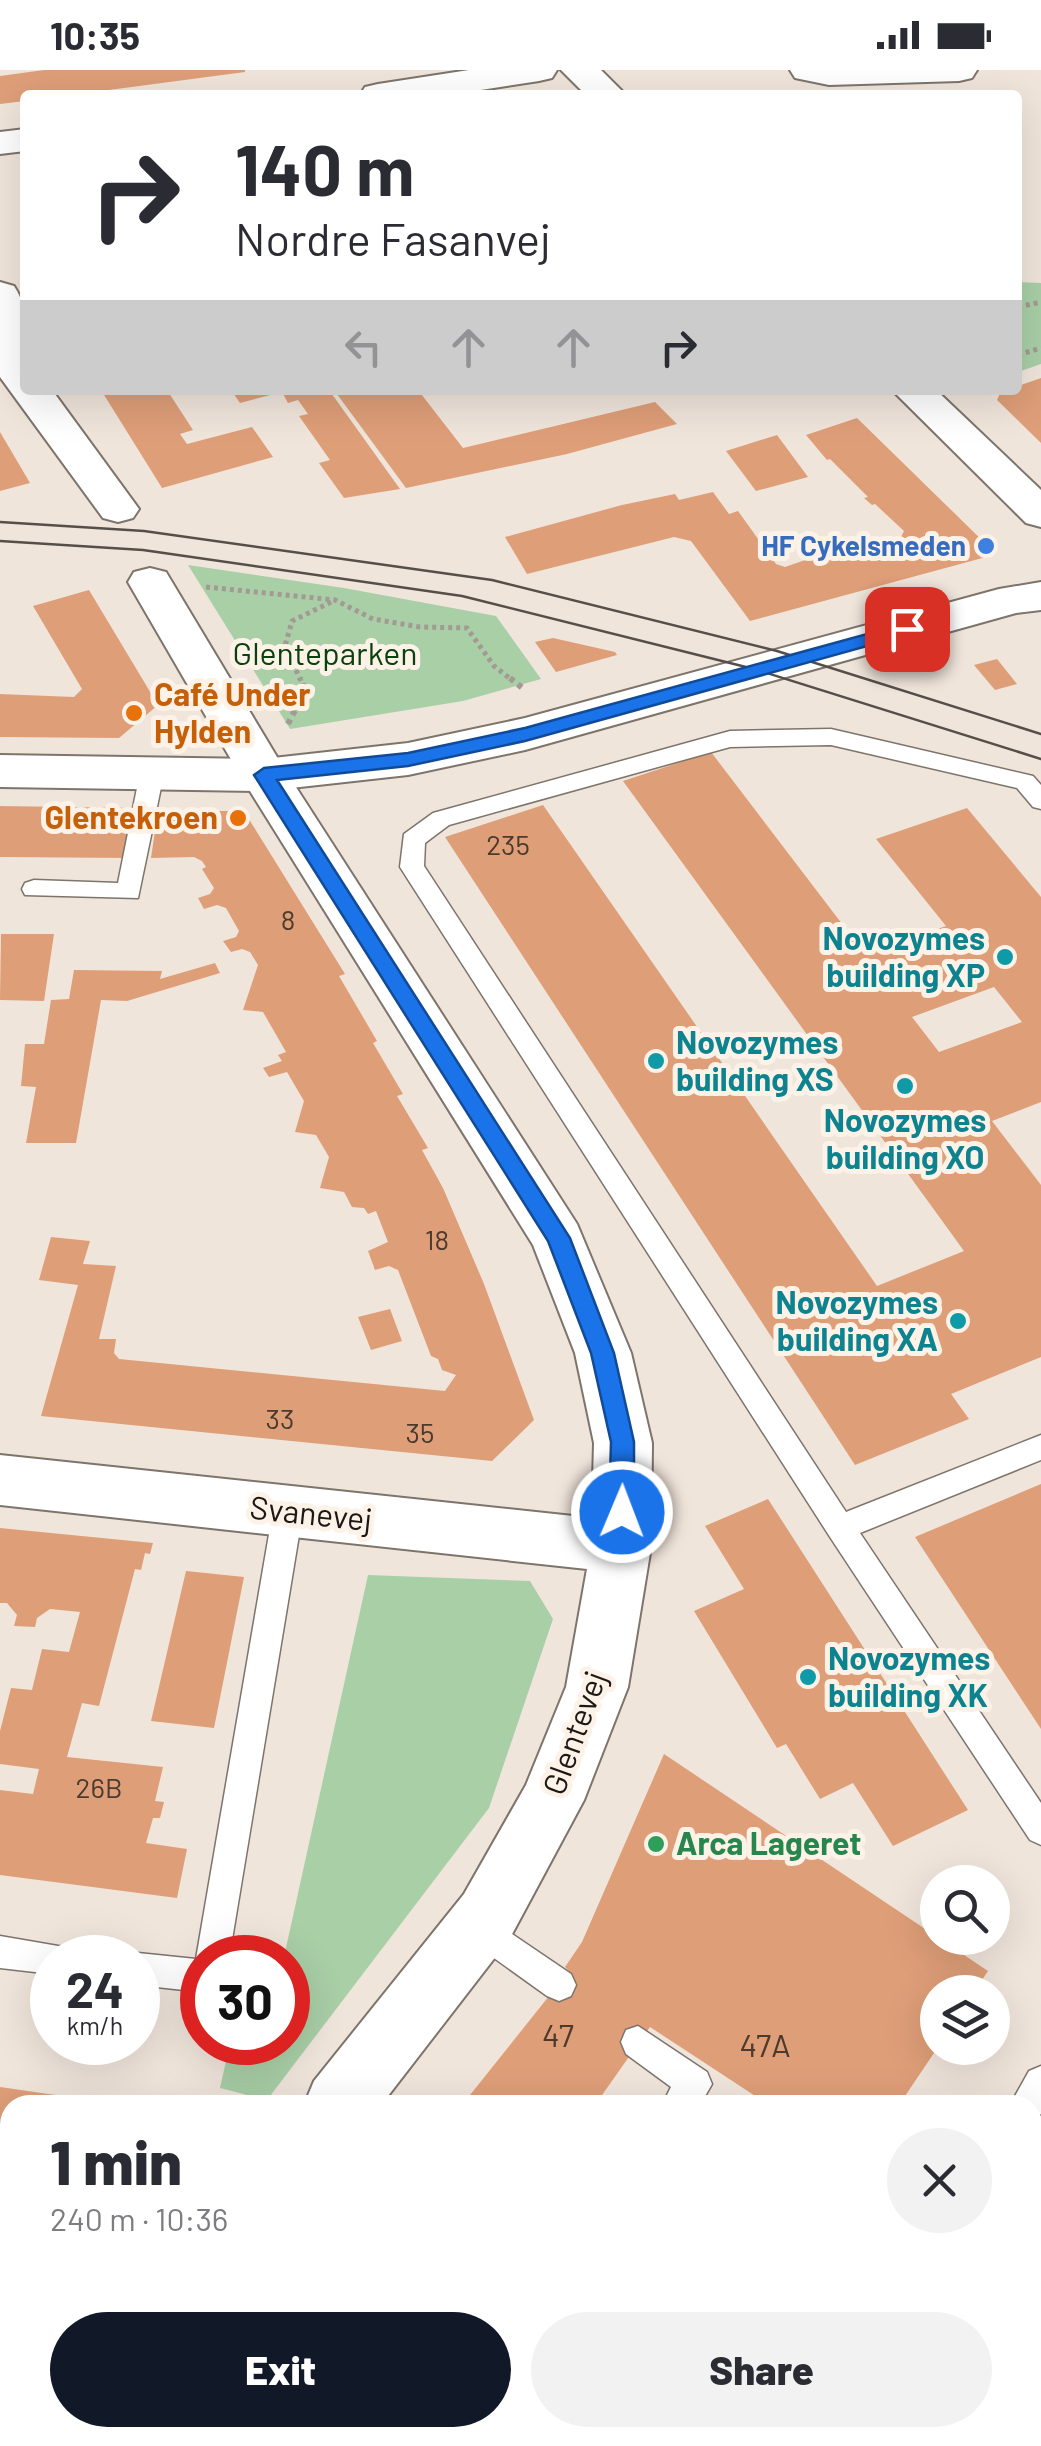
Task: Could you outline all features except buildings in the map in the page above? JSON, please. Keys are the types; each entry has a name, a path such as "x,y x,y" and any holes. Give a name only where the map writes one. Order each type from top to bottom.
{"street":[{"path":"416,90 539,70"},
{"path":"580,70 602,90"},
{"path":"808,70 829,74 959,70"},
{"path":"0,294 18,379"},
{"path":"30,395 118,509"},
{"path":"917,395 1041,514"},
{"name":"Glentevej","path":"150,582 264,775 558,1238 602,1353 622,1442 621,1547 597,1687 552,1800 478,1927 346,2095"},
{"path":"0,771 264,775 408,759 548,728 996,604 1041,596"},
{"name":"Svanevej","path":"0,1480 621,1547"}],"lane":[{"path":"1041,801 1025,782 832,737 730,739 441,820 413,840 412,866 840,1528 1041,1830"},
{"path":"34,890 129,892 152,773"},
{"path":"840,1528 1041,1447"},
{"path":"216,1935 288,1511"},
{"path":"478,1927 559,1985"},
{"path":"0,1952 30,1955"},
{"path":"638,2042 695,2084 687,2095"}],"path":[{"path":"150,582 335,600 372,619 420,627 467,628 494,666 524,688 548,728"},
{"path":"264,775 305,690 285,646 292,622 335,600"}],"green space":[{"path":"1022,282 1041,283 1041,364 1022,371"},
{"name":"Glenteparken","path":"188,565 496,616 541,679 463,701 290,729"},
{"path":"368,1575 530,1581 553,1619 489,1808 310,2043 310,1935 289,1935"},
{"path":"225,2065 294,2065 271,2095 247,2095 220,2088"}],"tram line":[{"path":"0,522 144,531 492,580 777,651 1041,734"},
{"path":"0,541 143,550 462,596 754,669 1041,759"}],"place":[{"name":"HF Cykelsmeden","path":"986,546"},
{"name":"Café Under Hylden","path":"134,713"},
{"name":"Glentekroen","path":"238,818"},
{"name":"Novozymes building XP","path":"1005,957"},
{"name":"Novozymes building XS","path":"656,1061"},
{"name":"Novozymes building XO","path":"905,1086"},
{"name":"Novozymes building XA","path":"958,1321"},
{"name":"Novozymes building XK","path":"808,1677"},
{"name":"Arca Lageret","path":"656,1844"}],"route":[{"path":"622,1512 622,1442 602,1353 558,1238 264,775 408,759 525,734 907,629"}]}
